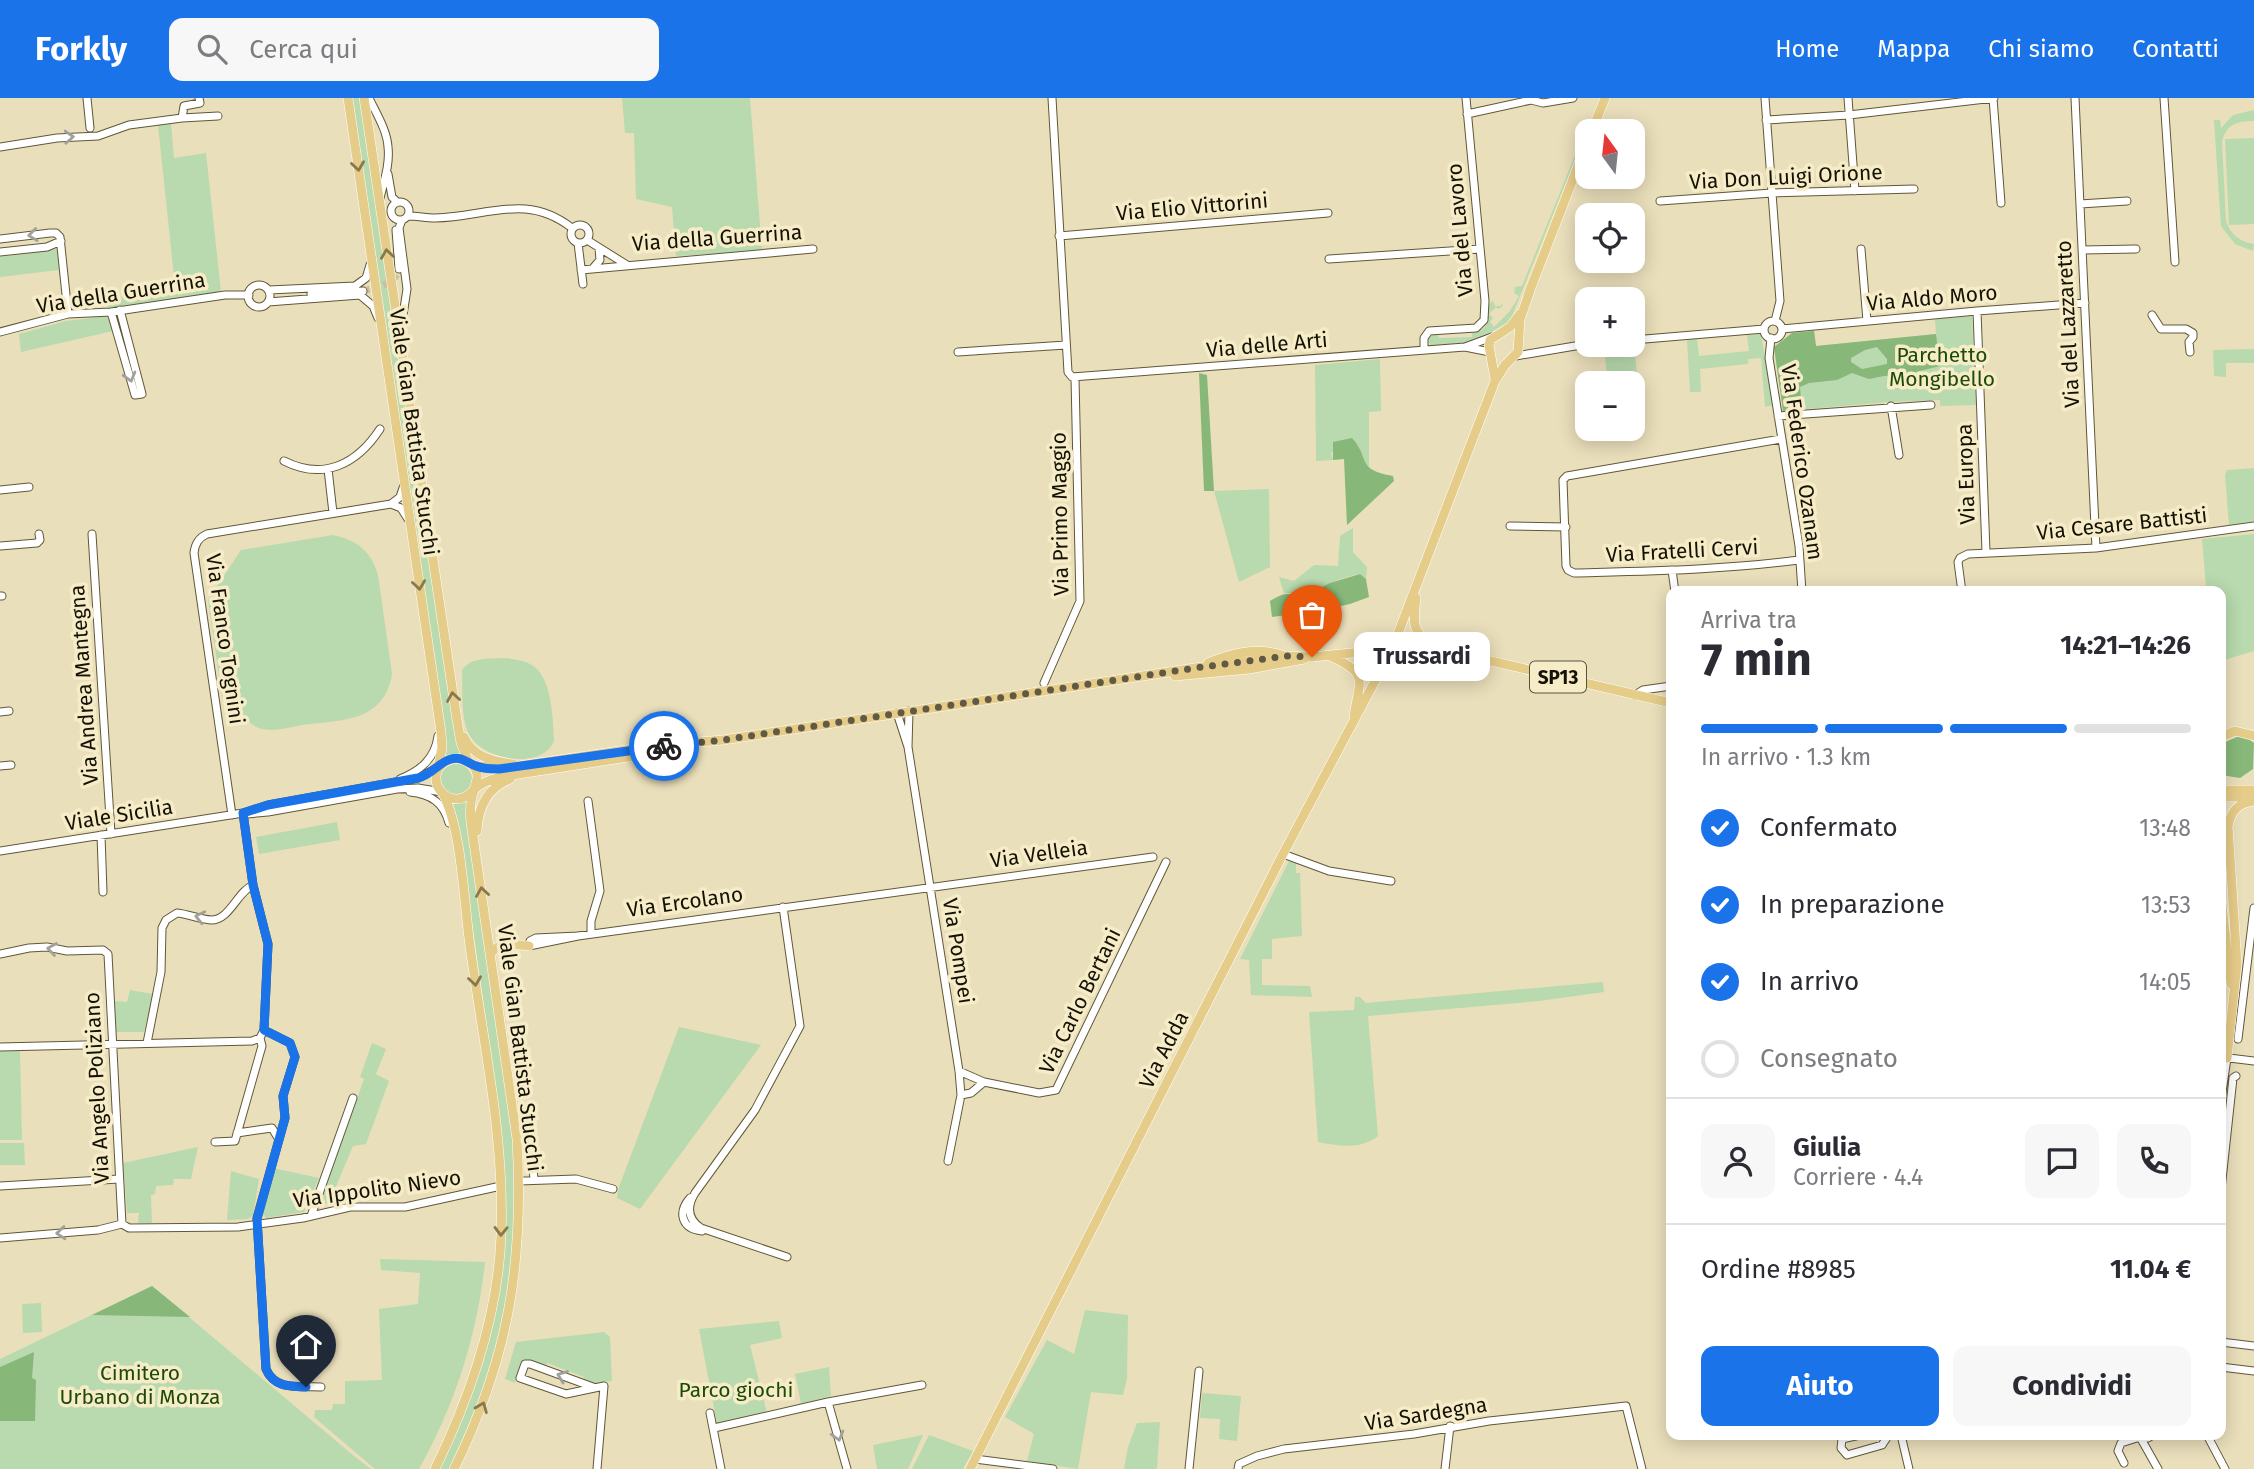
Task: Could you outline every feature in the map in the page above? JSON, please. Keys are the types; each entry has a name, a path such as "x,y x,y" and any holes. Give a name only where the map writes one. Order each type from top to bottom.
{"main road":[{"name":"Viale Gian Battista Stucchi","path":"348,98 439,721 442,748 436,782 453,816 498,1138 501,1186 499,1257 488,1320 466,1400 435,1469"},
{"name":"Viale Gian Battista Stucchi","path":"367,98 379,202 457,720 461,743 477,777 471,810 517,1139 519,1232 505,1332 486,1396 454,1469"},
{"path":"1597,119 1605,98"},
{"path":"1444,651 1424,640 1415,629 1413,618 1418,583 1495,381 1512,359 1518,341 1520,319 1575,174"},
{"path":"1495,381 1489,346 1497,334 1519,316 1530,291"},
{"path":"1497,334 1510,333 1518,341"},
{"path":"1490,353 1498,361 1512,359"},
{"name":"Via Adda","path":"970,1469 1283,854 1392,649 1418,583"},
{"name":"SP13","path":"1135,678 1196,675 1287,656 1312,657 1392,649 1444,651 1666,703"},
{"path":"1195,668 1243,651 1265,651 1287,656"},
{"path":"1243,651 1251,653 1245,666 1236,656 1243,651"},
{"path":"1328,655 1351,665 1358,676 1359,690 1354,721"},
{"name":"SP13","path":"707,742 1195,668 1289,664 1312,657"},
{"path":"457,720 469,747 474,751 489,760 528,765"},
{"path":"2226,735 2244,732 2254,736"},
{"path":"439,768 454,758 499,769 646,747 707,742"},
{"path":"442,793 450,798 460,799 497,778 652,754 707,742"},
{"path":"476,854 478,817 489,793 503,782 545,771"},
{"path":"2226,791 2254,781"},
{"path":"2226,792 2254,790"},
{"path":"2226,793 2254,799"},
{"path":"2226,1044 2236,956 2228,826 2237,807 2254,799"},
{"path":"2226,940 2233,1000"},
{"path":"491,953 497,946 506,943 529,946"}],"street":[{"path":"88,98 90,128"},
{"path":"182,118 184,106 200,103 199,98"},
{"path":"367,98 387,138 387,171 392,197 397,202 392,205 391,212 404,216"},
{"name":"Via Primo Maggio","path":"1044,683 1080,601 1073,378 1068,372 1052,98"},
{"name":"Via del Lavoro","path":"1424,350 1425,335 1432,330 1471,329 1483,324 1485,307 1466,98"},
{"path":"1467,114 1532,99 1543,103 1573,98"},
{"path":"1765,98 1780,302 1776,321 1782,329"},
{"path":"1847,98 1856,191"},
{"path":"1766,120 1849,115 1993,98 2001,203"},
{"name":"Via del Lazzaretto","path":"2075,98 2096,548"},
{"path":"2164,98 2175,262"},
{"path":"1,147 57,138 98,136 129,125 218,116"},
{"path":"379,202 387,171"},
{"name":"Via Don Luigi Orione","path":"1660,201 1772,193 1914,189"},
{"path":"2080,204 2127,201"},
{"name":"Via della Guerrina","path":"397,202 406,203 404,216 435,218 525,207 542,210 572,228 579,225 586,227 589,234 587,240 627,265 813,249"},
{"name":"Via Elio Vittorini","path":"1059,236 1328,213"},
{"path":"399,269 404,216"},
{"path":"400,336 407,289 400,228 404,216"},
{"path":"572,228 571,238 578,243 583,284"},
{"path":"0,239 56,233 61,242 68,314"},
{"path":"578,243 587,240"},
{"path":"0,252 47,247 61,242"},
{"path":"593,269 600,260 599,248"},
{"path":"1329,259 1480,249"},
{"path":"1861,249 1867,321"},
{"path":"2082,250 2136,249"},
{"path":"269,297 263,286 255,286 249,295 256,306 263,306 269,297 355,286 366,278 371,261"},
{"path":"581,270 627,265"},
{"path":"269,297 363,291"},
{"name":"Via della Guerrina","path":"0,332 68,314 111,312 186,299 249,295"},
{"path":"269,297 360,296 373,306 380,320"},
{"name":"Via Aldo Moro","path":"1782,329 2085,303"},
{"path":"111,312 135,395 142,394 120,310"},
{"name":"Via Europa","path":"1977,311 1986,552"},
{"path":"2152,315 2161,329 2186,329 2193,333 2189,342 2190,352"},
{"path":"1645,339 1764,329 1768,323 1776,321"},
{"name":"Via Federico Ozanam","path":"1764,329 1765,334 1771,338 1779,336 1782,329"},
{"name":"Via delle Arti","path":"1465,347 1497,334"},
{"name":"Via Federico Ozanam","path":"1771,338 1769,358 1799,546 1801,586"},
{"path":"1518,341 1540,351"},
{"path":"958,352 1066,345"},
{"path":"1512,359 1575,346"},
{"name":"Via delle Arti","path":"1073,378 1465,347 1490,353"},
{"path":"1777,416 1931,405"},
{"path":"1891,406 1899,455"},
{"path":"284,461 303,469 328,469 354,459 380,429"},
{"path":"1510,526 1566,527 1563,481 1568,476 1781,439"},
{"path":"328,469 333,513"},
{"path":"391,504 400,497 404,484"},
{"path":"0,490 29,487"},
{"path":"391,504 401,508 409,520"},
{"name":"Via Franco Tognini","path":"232,815 194,548 202,536 207,534 391,504"},
{"name":"Via Cesare Battisti","path":"1961,586 1958,565 1963,556 1986,552 2096,548 2254,526"},
{"name":"Via Fratelli Cervi","path":"1566,527 1565,564 1568,570 1574,573 1746,567 1799,560"},
{"path":"0,546 37,543 40,541 39,534"},
{"name":"Via Andrea Mantegna","path":"92,534 111,834"},
{"path":"1672,570 1674,586"},
{"path":"1635,695 1641,691 1666,687"},
{"path":"0,712 9,711"},
{"name":"Via Pompei","path":"908,747 909,711"},
{"name":"Via Pompei","path":"897,713 908,747 959,1071 961,1095 948,1161"},
{"path":"378,789 410,775 429,760 438,741 439,721"},
{"path":"0,766 11,765"},
{"name":"Viale Sicilia","path":"378,789 425,776 439,768"},
{"name":"Viale Sicilia","path":"0,851 378,789 418,788 442,793"},
{"path":"378,789 419,793 440,803 448,817 458,859"},
{"name":"Via Ercolano","path":"588,801 600,891 591,921 592,933"},
{"path":"215,1142 235,1141 262,1046 260,1038 264,1030 268,944 253,885 243,813"},
{"path":"101,835 103,892"},
{"path":"1283,854 1329,871 1391,881"},
{"name":"Via Velleia","path":"930,887 1153,857"},
{"name":"Via Carlo Bertani","path":"959,1071 984,1082 1039,1093 1051,1092 1060,1085 1166,862"},
{"path":"147,1043 161,972 162,928 166,920 177,913 213,920 224,915 245,888 253,885"},
{"name":"Via Ercolano","path":"529,946 592,933 930,887"},
{"path":"783,906 800,1026 755,1110 683,1207 683,1220 693,1230 710,1232 787,1257"},
{"path":"2238,1039 2254,908"},
{"name":"Via Angelo Poliziano","path":"0,954 29,947 105,951 108,954 122,1224"},
{"path":"264,1030 290,1043 295,1057 283,1096 285,1118 258,1213 267,1373 282,1386 321,1387"},
{"path":"0,1046 252,1041 260,1038"},
{"path":"2226,1057 2254,1061"},
{"path":"2226,1143 2233,1079 2236,1076"},
{"path":"961,1095 971,1093 984,1082"},
{"path":"311,1216 353,1098"},
{"path":"237,1133 272,1128 278,1138"},
{"path":"530,1129 534,1180"},
{"path":"0,1186 119,1180"},
{"path":"519,1181 576,1180 613,1189"},
{"name":"Via Ippolito Nievo","path":"0,1238 98,1230 122,1224 129,1228 258,1225 350,1207 413,1206 501,1186"},
{"path":"2226,1343 2254,1346"},
{"path":"593,1387 530,1364 525,1364 520,1378 566,1394 604,1386 597,1469"},
{"path":"2226,1368 2254,1371"},
{"path":"1189,1469 1199,1371"},
{"path":"714,1428 828,1402 922,1385"},
{"path":"828,1402 847,1469"},
{"name":"Via Sardegna","path":"1238,1469 1239,1464 1245,1460 1284,1449 1414,1434 1450,1426 1626,1406 1642,1469"},
{"path":"710,1413 721,1469"},
{"path":"1445,1469 1450,1426"},
{"path":"1842,1440 1841,1448 1847,1455 1882,1445 1886,1440"},
{"path":"1902,1440 1909,1469"},
{"path":"2124,1464 2118,1451 2121,1443 2130,1440"},
{"path":"2143,1440 2158,1469"},
{"path":"2210,1440 2225,1469"},
{"path":"975,1459 1053,1469"}],"green space":[{"path":"352,98 360,98 453,717 462,755 445,756 442,713"},
{"path":"622,98 750,98 762,251 676,256 672,207 636,199 634,133 625,133"},
{"path":"2254,110 2254,121 2229,127 2222,142 2226,221 2237,237 2254,244 2253,251 2235,244 2221,226 2214,120 2220,120 2221,128 2233,115"},
{"path":"171,123 174,158 206,153 221,292 108,308 107,298 142,295 148,288 175,286 158,125"},
{"path":"2254,138 2254,224 2229,225 2225,139"},
{"path":"1575,155 1512,316 1507,323 1467,343 1430,345 1428,339 1432,335 1438,334 1439,338 1472,337 1472,333 1485,327 1489,305 1493,301 1495,306 1501,306 1502,303 1503,306 1498,309 1496,307 1489,314 1493,318 1490,322 1494,327 1510,311 1519,296 1514,293 1515,287 1522,286"},
{"path":"57,249 59,270 0,277 0,257"},
{"path":"107,316 113,331 21,352 19,334 66,321"},
{"name":"Parchetto Mongibello","path":"1972,316 1976,405 1940,406 1940,400 1783,411 1774,347 1792,333 1814,331 1816,346 1936,334 1935,319"},
{"path":"1814,331 1816,346 1936,334 1940,366 1900,376 1869,379 1852,373 1837,380 1809,383 1800,387 1802,410 1783,411 1774,347 1792,333","holes":["1877,347 1887,359 1887,364 1862,369 1851,362 1851,358"]},
{"path":"1761,334 1773,405 1765,407 1761,358 1748,359 1748,364 1700,369 1701,392 1690,392 1687,340 1697,338 1699,356 1749,351 1747,335"},
{"path":"2254,349 2254,363 2226,363 2226,377 2214,376 2213,350"},
{"path":"1605,357 1635,357 1637,371 1607,371"},
{"path":"1380,359 1381,411 1369,412 1369,469 1358,445 1331,453 1333,460 1316,461 1315,365"},
{"path":"1199,373 1207,375 1214,491 1204,491"},
{"path":"1352,438 1368,466 1393,476 1394,481 1347,525 1344,459 1333,460 1333,442"},
{"path":"2254,468 2254,521 2229,525 2225,475 2227,470"},
{"path":"1269,489 1270,567 1239,582 1214,491"},
{"path":"1353,528 1353,552 1367,567 1366,579 1360,574 1353,576 1300,598 1292,593 1284,593 1279,577 1294,581 1314,565 1338,566 1340,536"},
{"path":"2254,534 2254,651 2226,659 2226,586 2206,586 2202,539"},
{"path":"333,535 362,548 371,559 378,575 392,674 387,690 380,702 370,710 346,720 281,729 259,728 222,697 208,600 241,550"},
{"path":"1360,574 1366,579 1369,597 1322,610 1272,617 1270,601 1278,597 1288,594 1300,598 1330,583"},
{"path":"507,658 524,661 535,667 546,685 551,704 554,741 548,750 538,756 513,759 500,756 477,745 467,729 463,712 462,670 476,660"},
{"path":"2239,736 2254,743 2253,769 2240,778 2226,776 2226,742"},
{"path":"456,764 467,769 472,780 467,791 456,796 445,791 440,780 445,769"},
{"path":"469,799 512,1123 517,1185 509,1296 494,1362 465,1439 450,1469 438,1469 483,1357 505,1207 501,1124 458,825 451,802"},
{"path":"337,822 340,840 259,854 256,837"},
{"path":"1289,861 1296,863 1296,873 1300,873 1302,936 1272,939 1272,959 1262,959 1262,985 1310,986 1312,997 1251,995 1249,960 1240,959"},
{"path":"1603,982 1604,992 1539,1001 1368,1016 1378,1136 1357,1145 1341,1146 1318,1142 1309,1012 1354,1010 1355,997 1360,997 1366,1003"},
{"path":"130,990 153,994 144,1032 116,1032 114,1001 127,1002"},
{"path":"679,1027 761,1045 640,1209 617,1198 619,1187"},
{"path":"372,1043 386,1049 376,1074 389,1081 366,1144 353,1146 329,1203 319,1205 364,1079 360,1077"},
{"path":"20,1050 22,1140 0,1140 0,1051"},
{"path":"0,1143 24,1143 25,1165 0,1165"},
{"path":"198,1147 191,1179 174,1179 173,1185 156,1186 155,1194 151,1195 152,1223 138,1223 139,1213 127,1213 123,1163"},
{"path":"273,1168 319,1178 304,1212 266,1218 263,1214"},
{"path":"231,1171 259,1179 253,1215 248,1219 227,1220"},
{"path":"380,1259 485,1262 470,1343 454,1395 419,1469 375,1469 314,1417 315,1410 332,1410 333,1404 345,1404 345,1381 382,1380 379,1309 418,1304 420,1273 381,1270"},
{"name":"Cimitero Urbano di Monza","path":"152,1286 371,1469 0,1469 0,1359"},
{"path":"152,1286 190,1317 92,1315"},
{"path":"41,1303 42,1332 23,1333 22,1304"},
{"path":"1085,1310 1128,1315 1127,1379 1123,1395 1091,1392 1078,1469 1027,1461 1034,1434 1005,1417 1047,1340 1074,1354"},
{"name":"Parco giochi","path":"779,1321 782,1338 750,1345 767,1413 717,1424 699,1329"},
{"path":"604,1332 610,1337 612,1381 592,1384 583,1381 584,1377 547,1363 545,1367 522,1362 515,1383 505,1379 516,1342"},
{"path":"34,1352 32,1378 36,1380 35,1421 0,1421 0,1367"},
{"path":"829,1367 831,1396 801,1404 795,1374"},
{"path":"1202,1393 1241,1396 1237,1441 1219,1439 1220,1419 1200,1418"},
{"path":"1160,1422 1157,1469 1124,1469 1128,1447 1137,1423"},
{"path":"923,1435 908,1469 877,1469 873,1445"},
{"path":"929,1435 973,1451 963,1469 912,1469"}],"tunnel":[{"path":"363,291 390,282 399,269"}],"way so far":[{"path":"664,746 723,740 1195,668 1287,656 1312,657"}],"place":[{"name":"Trussardi","path":"1312,657"}],"route":[{"path":"306,1387 282,1386 274,1381 266,1369 257,1219 285,1118 283,1096 295,1057 290,1043 264,1030 268,944 264,921 255,897 243,813 268,805 418,778 428,775 454,758 483,768 499,769 664,746"}]}
